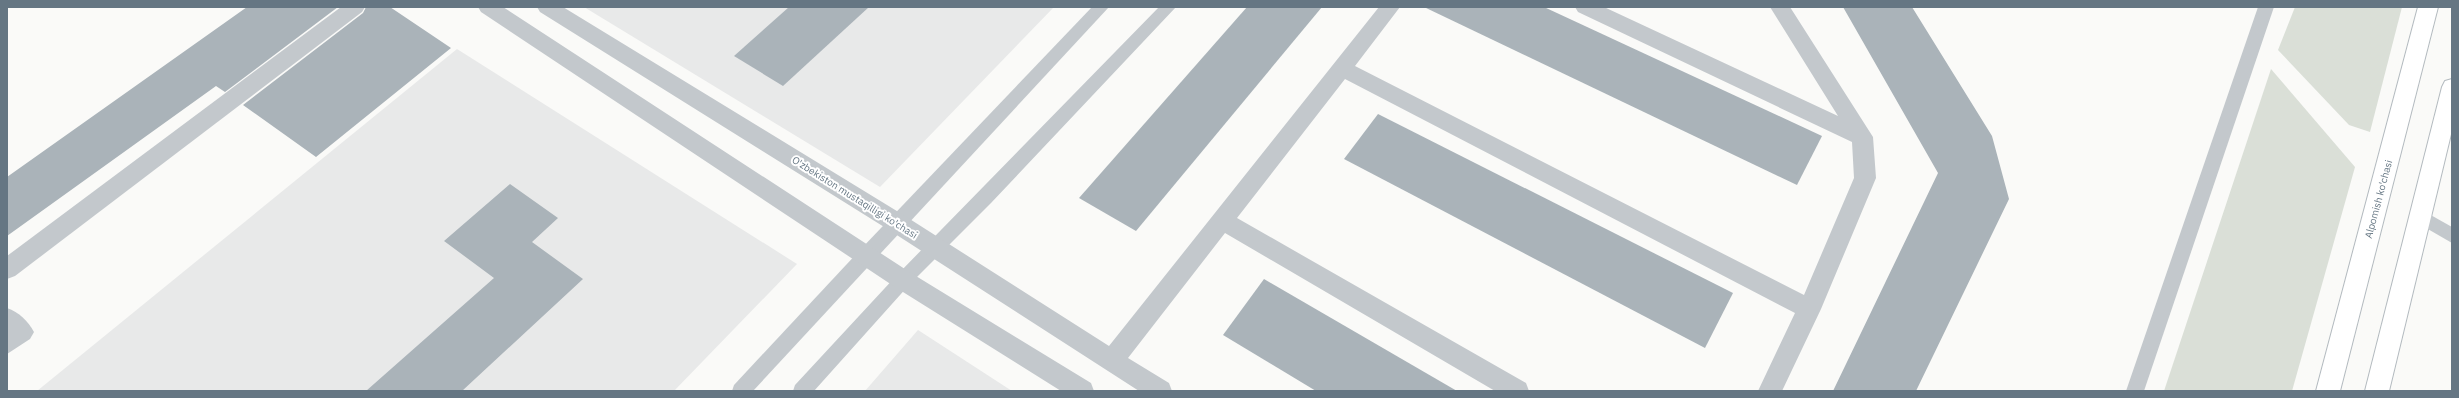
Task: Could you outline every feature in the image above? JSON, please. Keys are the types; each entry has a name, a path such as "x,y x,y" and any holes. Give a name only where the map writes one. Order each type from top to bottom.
{"main road":[{"name":"Alpomish ko'chasi","path":"2328,391 2425,8"},
{"path":"2377,391 2452,87"}],"street":[{"path":"7,269 355,7"},
{"path":"488,7 903,280 1082,391"},
{"name":"O'zbekiston mustaqilligi ko'chasi","path":"547,7 897,223 1160,391"},
{"path":"1112,360 1390,7"},
{"path":"1585,7 1862,137"},
{"path":"1770,391 1809,309 1865,178 1862,137 1780,7"},
{"path":"1341,68 1809,309"},
{"path":"1221,220 1517,391"},
{"path":"7,318 22,332 7,343"}],"lane":[{"path":"741,391 866,255 1101,7"},
{"path":"802,391 903,280 985,198 1168,7"},
{"path":"2136,391 2266,7"},
{"path":"2420,216 2452,236"}],"shaded area":[{"path":"584,7 1054,7 880,187"},
{"path":"2295,7 2402,7 2370,132 2349,125 2278,50"},
{"path":"457,49 797,264 674,391 37,391"},
{"path":"2271,69 2355,167 2292,391 2164,391"},
{"path":"918,330 1012,391 865,391"}],"building":[{"path":"247,7 338,7 225,92 216,86 7,236 7,177"},
{"path":"366,7 390,7 451,48 316,157 243,105 363,13"},
{"path":"789,7 869,7 783,86 734,56"},
{"path":"1247,7 1322,7 1136,231 1079,198"},
{"path":"1424,7 1544,7 1822,136 1797,185"},
{"path":"1843,7 1912,7 1992,136 2009,199 1916,391 1833,391 1938,173"},
{"path":"1378,114 1733,293 1705,348 1344,159"},
{"path":"510,184 558,218 532,242 583,279 462,391 366,391 494,278 444,241"},
{"path":"1264,279 1457,391 1316,391 1223,335"}]}
